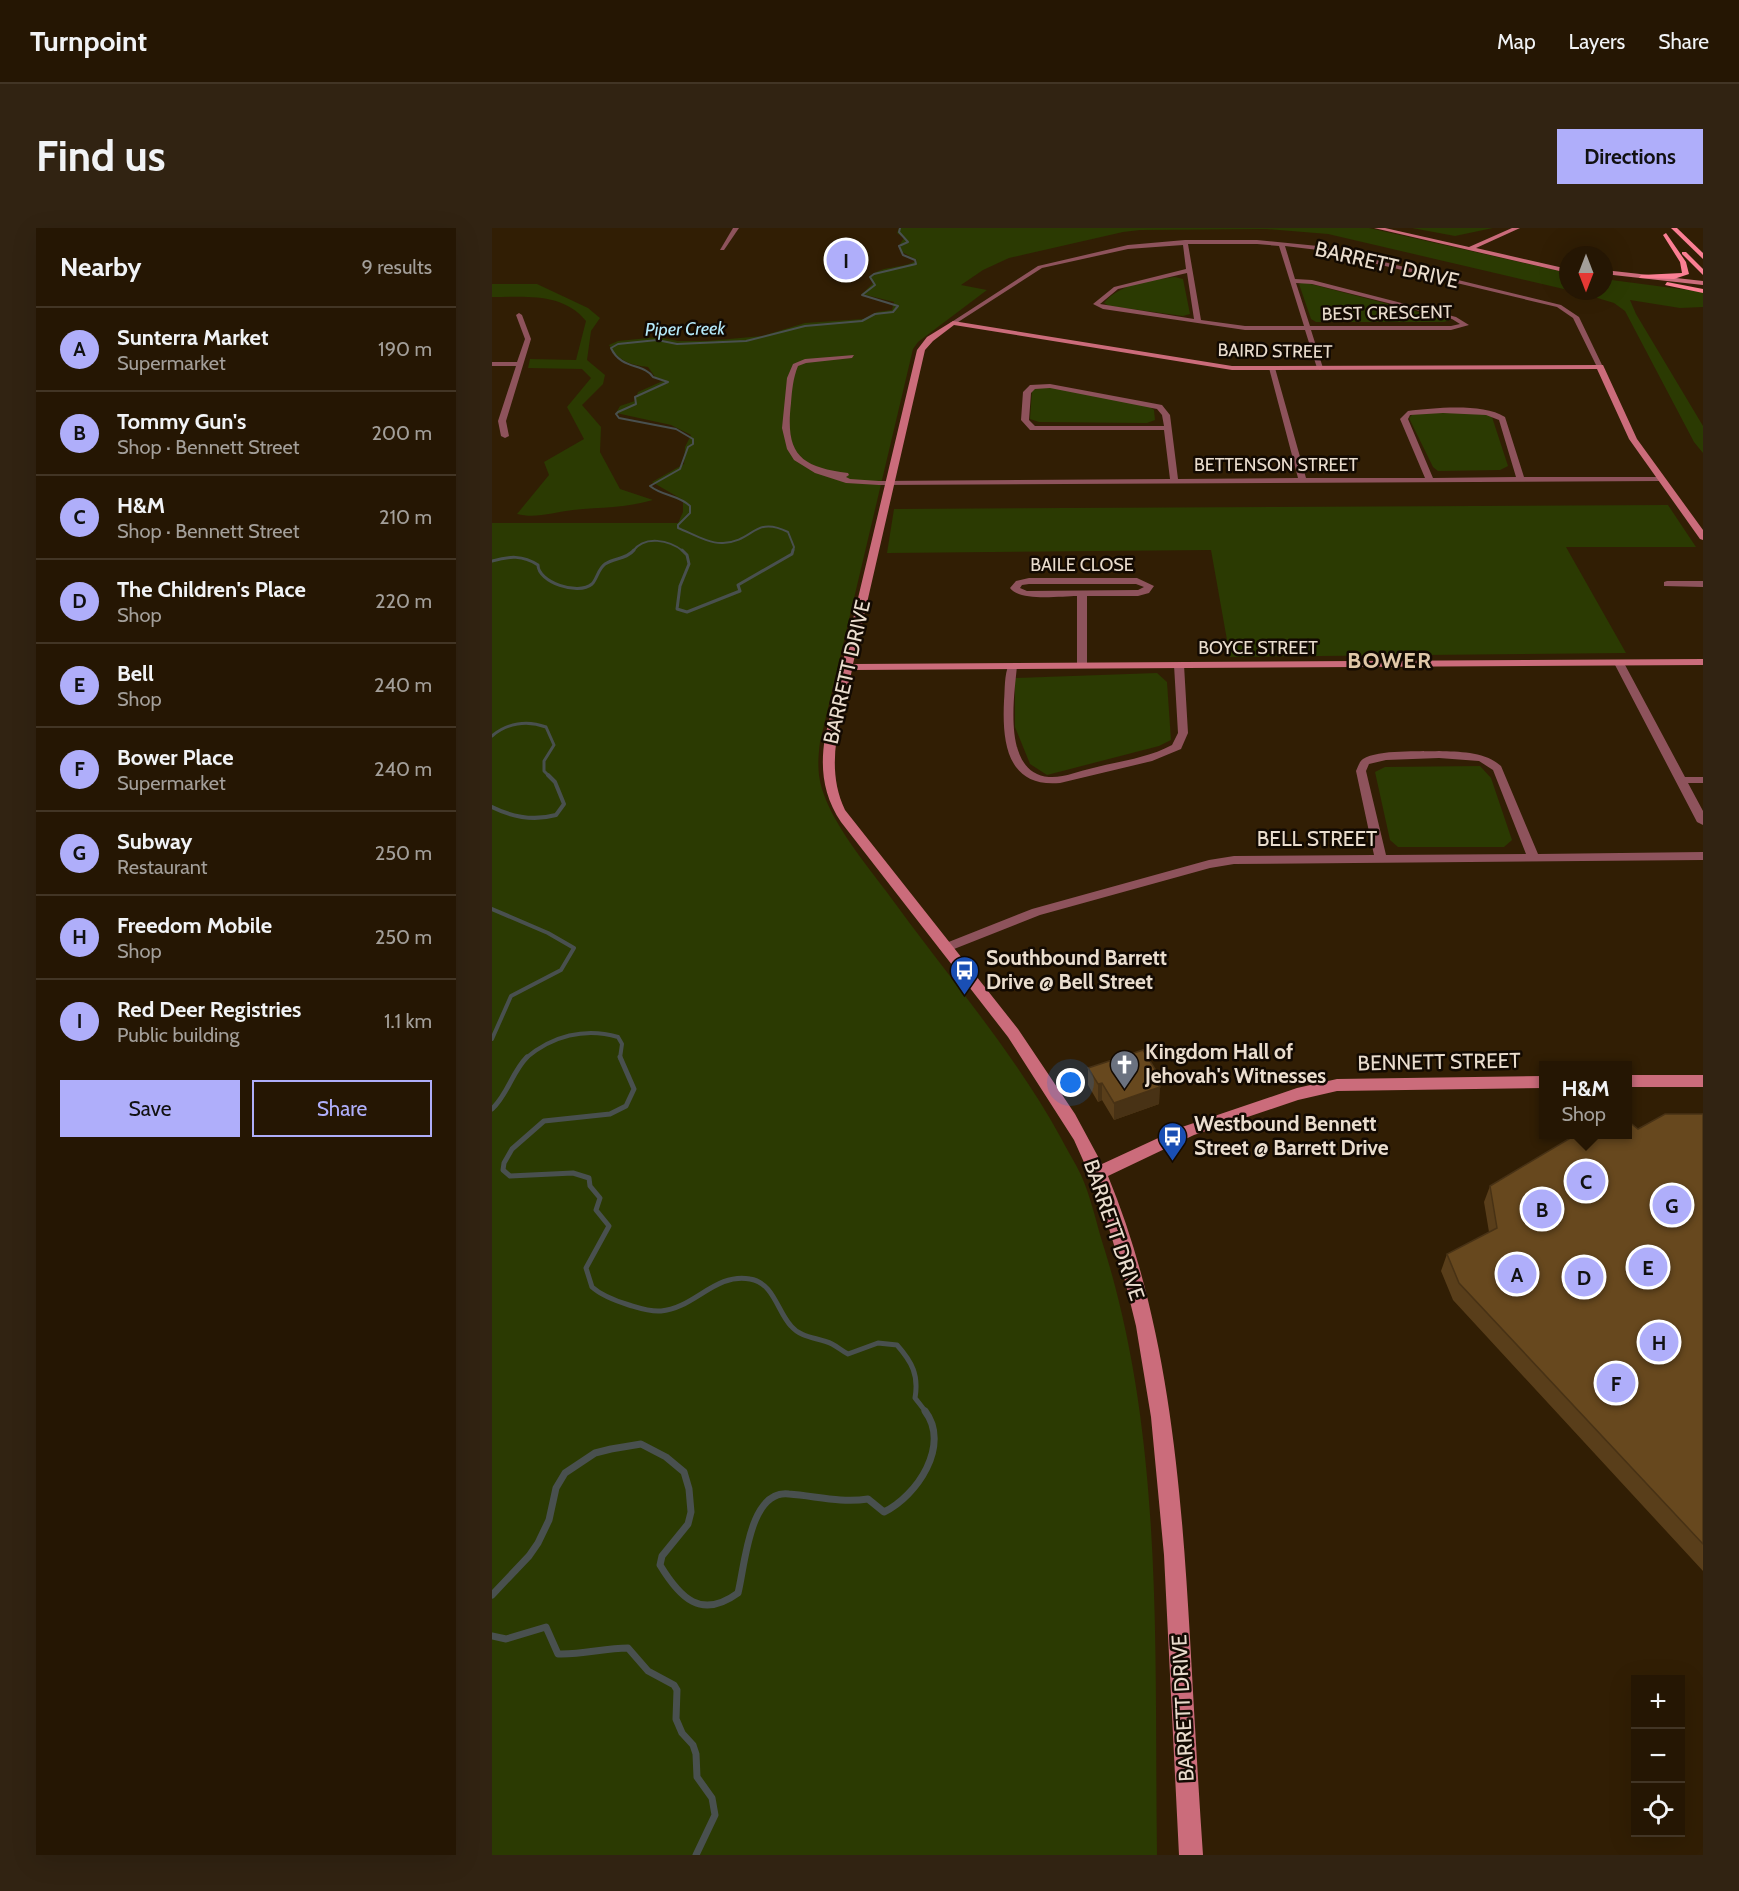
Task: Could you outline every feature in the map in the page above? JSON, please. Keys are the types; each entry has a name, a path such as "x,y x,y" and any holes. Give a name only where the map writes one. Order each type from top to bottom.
{"main road":[{"path":"1658,228 1703,273"},
{"path":"1674,228 1703,256"},
{"path":"1641,276 1678,277 1686,274 1683,262 1666,235"},
{"path":"1667,284 1703,287"}],"street":[{"path":"722,249 736,228"},
{"path":"1377,228 1469,244 1559,269"},
{"path":"1396,228 1559,264"},
{"path":"1469,244 1503,228"},
{"path":"1469,244 1517,228"},
{"path":"1498,236 1493,242 1497,247 1522,256"},
{"path":"1185,242 1198,321"},
{"name":"BARRETT DRIVE","path":"1191,1855 1172,1510 1161,1408 1139,1299 1098,1173 1076,1132 1029,1056 845,819 831,794 827,770 829,750 921,350 930,339 953,323 1024,276 1045,266 1134,246 1185,242 1281,244 1339,252 1559,306 1576,317 1629,431 1703,537"},
{"path":"1281,244 1320,368"},
{"path":"1190,270 1116,288 1096,303 1103,307 1240,328 1307,328"},
{"path":"1613,273 1703,287"},
{"path":"1613,278 1667,284"},
{"name":"BEST CRESCENT","path":"1292,281 1316,283 1454,318 1466,325 1451,328 1307,328"},
{"path":"505,436 502,421 528,339 519,315"},
{"name":"BAIRD STREET","path":"953,323 1219,366 1272,368 1600,367"},
{"name":"BETTENSON STREET","path":"852,356 795,365 786,408 788,447 791,453 814,470 849,481 1661,478"},
{"path":"492,364 520,364"},
{"path":"1272,368 1302,480"},
{"path":"1168,428 1033,428 1025,420 1028,392 1033,387 1050,386 1152,404 1165,411 1168,428 1174,481"},
{"path":"1430,480 1404,419 1408,414 1481,412 1498,415 1502,420 1521,479"},
{"name":"BAILE CLOSE","path":"1029,581 1137,581 1149,586 1146,591 1138,593 1082,594 1026,594 1020,593 1015,588 1019,583 1029,581"},
{"path":"1667,584 1703,584"},
{"name":"BAILE CLOSE","path":"1082,594 1082,665"},
{"name":"BOYCE STREET","path":"849,667 1703,662"},
{"path":"1619,663 1703,822"},
{"path":"1012,666 1010,741 1021,768 1030,776 1046,780 1063,779 1154,756 1177,747 1184,733 1179,665"},
{"path":"1382,858 1361,771 1365,762 1382,756 1462,755 1487,760 1499,770 1533,857"},
{"path":"1681,780 1703,780"},
{"name":"BELL STREET","path":"945,948 1036,912 1221,861 1248,858 1703,856"},
{"path":"1632,1081 1703,1081"},
{"name":"BENNETT STREET","path":"1098,1173 1188,1131 1297,1094 1336,1085 1539,1082"}],"green space":[{"path":"899,228 1369,228 1559,271 1559,288 1328,234 1266,229 1140,230 1009,258 983,270 961,285 987,290 918,342 913,349 820,742 819,777 827,802 850,842 1000,1042 1042,1105 1079,1170 1090,1198 1122,1313 1136,1389 1146,1466 1155,1621 1157,1855 492,1855 492,523 678,523 683,512 683,500 652,482 684,464 685,447 691,435 671,425 616,413 620,406 635,401 638,392 665,380 655,377 648,367 636,365 616,355 609,345 618,341 658,337 678,341 707,341 762,336 805,323 863,319 877,312 892,310 894,302 862,294 873,283 869,277 874,273 917,260 900,251 900,244 904,238 897,233"},
{"path":"1412,228 1493,228 1455,236"},
{"path":"1175,277 1183,279 1190,314 1183,316 1109,306 1104,303 1127,287"},
{"path":"1613,280 1703,292 1703,307 1680,308 1630,300 1636,314 1703,426 1703,453 1694,442 1625,311 1614,303 1604,300 1613,300"},
{"path":"1303,282 1450,320 1444,322 1316,322 1311,319 1299,284"},
{"path":"492,284 537,284 588,308 600,318 591,331 587,360 605,375 603,384 582,405 601,427 600,452 620,489 653,500 623,506 538,515 517,514 549,475 544,462 584,439 567,407 591,378 582,369 528,368 530,359 576,360 586,321 577,312 555,301 530,297 492,297"},
{"path":"1039,386 1145,403 1154,410 1155,420 1147,423 1039,422 1030,419 1032,391"},
{"path":"1483,412 1492,417 1508,466 1500,470 1438,471 1433,467 1409,418 1414,413"},
{"path":"1668,505 1696,547 1566,547 1626,653 1230,657 1211,550 887,553 894,509"},
{"path":"1157,673 1167,682 1171,740 1159,746 1047,775 1030,764 1015,727 1015,678"},
{"path":"1480,766 1491,778 1512,840 1504,847 1398,847 1390,840 1375,772 1385,767"}],"building":[{"path":"1143,1050 1160,1077 1154,1079 1160,1087 1114,1103 1102,1083 1098,1084 1088,1068"},
{"path":"1665,1114 1703,1114 1703,1544 1459,1283 1447,1254 1497,1228 1490,1186 1569,1139 1632,1139 1632,1124 1638,1129"}],"waterway":[{"name":"Piper Creek","path":"793,551 794,547 788,532 768,526 733,542 723,543 706,540 678,528 678,525 690,513 690,506 650,486 680,469 688,447 693,444 693,439 676,429 619,418 616,414 618,412 636,404 635,397 668,382 626,363 615,355 611,348 618,344 657,340 677,344 746,341 805,326 862,321 875,314 893,312 898,306 862,295 875,285 870,277 874,274 916,264 915,260 903,255 899,246 908,242 899,232 900,228"},
{"name":"Piper Creek","path":"634,550 644,543 657,541 671,544 683,551"},
{"name":"Piper Creek","path":"492,561 510,557 527,559 538,565 544,577 551,582 569,588 578,588 592,584 605,564 628,555 634,550"},
{"name":"Piper Creek","path":"683,551 687,555 689,564 680,586 677,609 687,612 740,591 738,585 792,554 793,550"},
{"name":"Piper Creek","path":"492,736 504,728 518,724 546,727 554,745 544,761 544,771 555,782 564,804 556,815 540,818 523,817 492,807"},
{"name":"Piper Creek","path":"492,909 548,933 574,948 561,970 511,996 492,1039"},
{"name":"Piper Creek","path":"526,1058 558,1039 581,1033 618,1037 622,1044 620,1057"},
{"name":"Piper Creek","path":"620,1057 634,1089 626,1106 610,1114 544,1121 512,1149 504,1163 503,1170 510,1176 573,1173 589,1178 590,1186 600,1198 596,1210 609,1226 586,1268 592,1287 619,1302 645,1310 661,1311 684,1304 726,1281 738,1278 750,1279 765,1286 786,1320 795,1330 805,1336 832,1344 848,1354 878,1343 897,1345 913,1369 916,1382 915,1398 926,1412"},
{"name":"Piper Creek","path":"492,1109 526,1058"},
{"name":"Piper Creek","path":"492,1595 529,1556 538,1543 549,1520 556,1488 565,1473 595,1453 641,1444 666,1457 684,1472 689,1489 691,1512 688,1524 662,1556 660,1565 675,1587 693,1602 713,1605 725,1601 738,1593 747,1548 757,1516 765,1504 776,1496 789,1494 838,1500 868,1499 884,1512 908,1494 927,1468 932,1454 934,1439 932,1424 925,1411"},
{"name":"Piper Creek","path":"492,1636 506,1639 546,1627 558,1654 628,1648 648,1671 674,1685 677,1690 676,1719 682,1733 693,1745 696,1754 697,1777 712,1798 715,1815 696,1855"}],"place":[{"name":"Red Deer Registries","path":"846,260"},
{"name":"Southbound Barrett Drive @ Bell Street","path":"965,996"},
{"name":"Kingdom Hall of Jehovah's Witnesses","path":"1124,1090"},
{"name":"Westbound Bennett Street @ Barrett Drive","path":"1173,1162"},
{"name":"H&M","path":"1586,1181"},
{"name":"Subway","path":"1672,1205"},
{"name":"Tommy Gun's","path":"1542,1209"},
{"name":"Bell","path":"1648,1267"},
{"name":"Sunterra Market","path":"1517,1274"},
{"name":"The Children's Place","path":"1584,1277"},
{"name":"Freedom Mobile","path":"1659,1342"},
{"name":"Bower Place","path":"1616,1383"}],"district":[{"name":"BOWER","path":"1390,660"}]}
